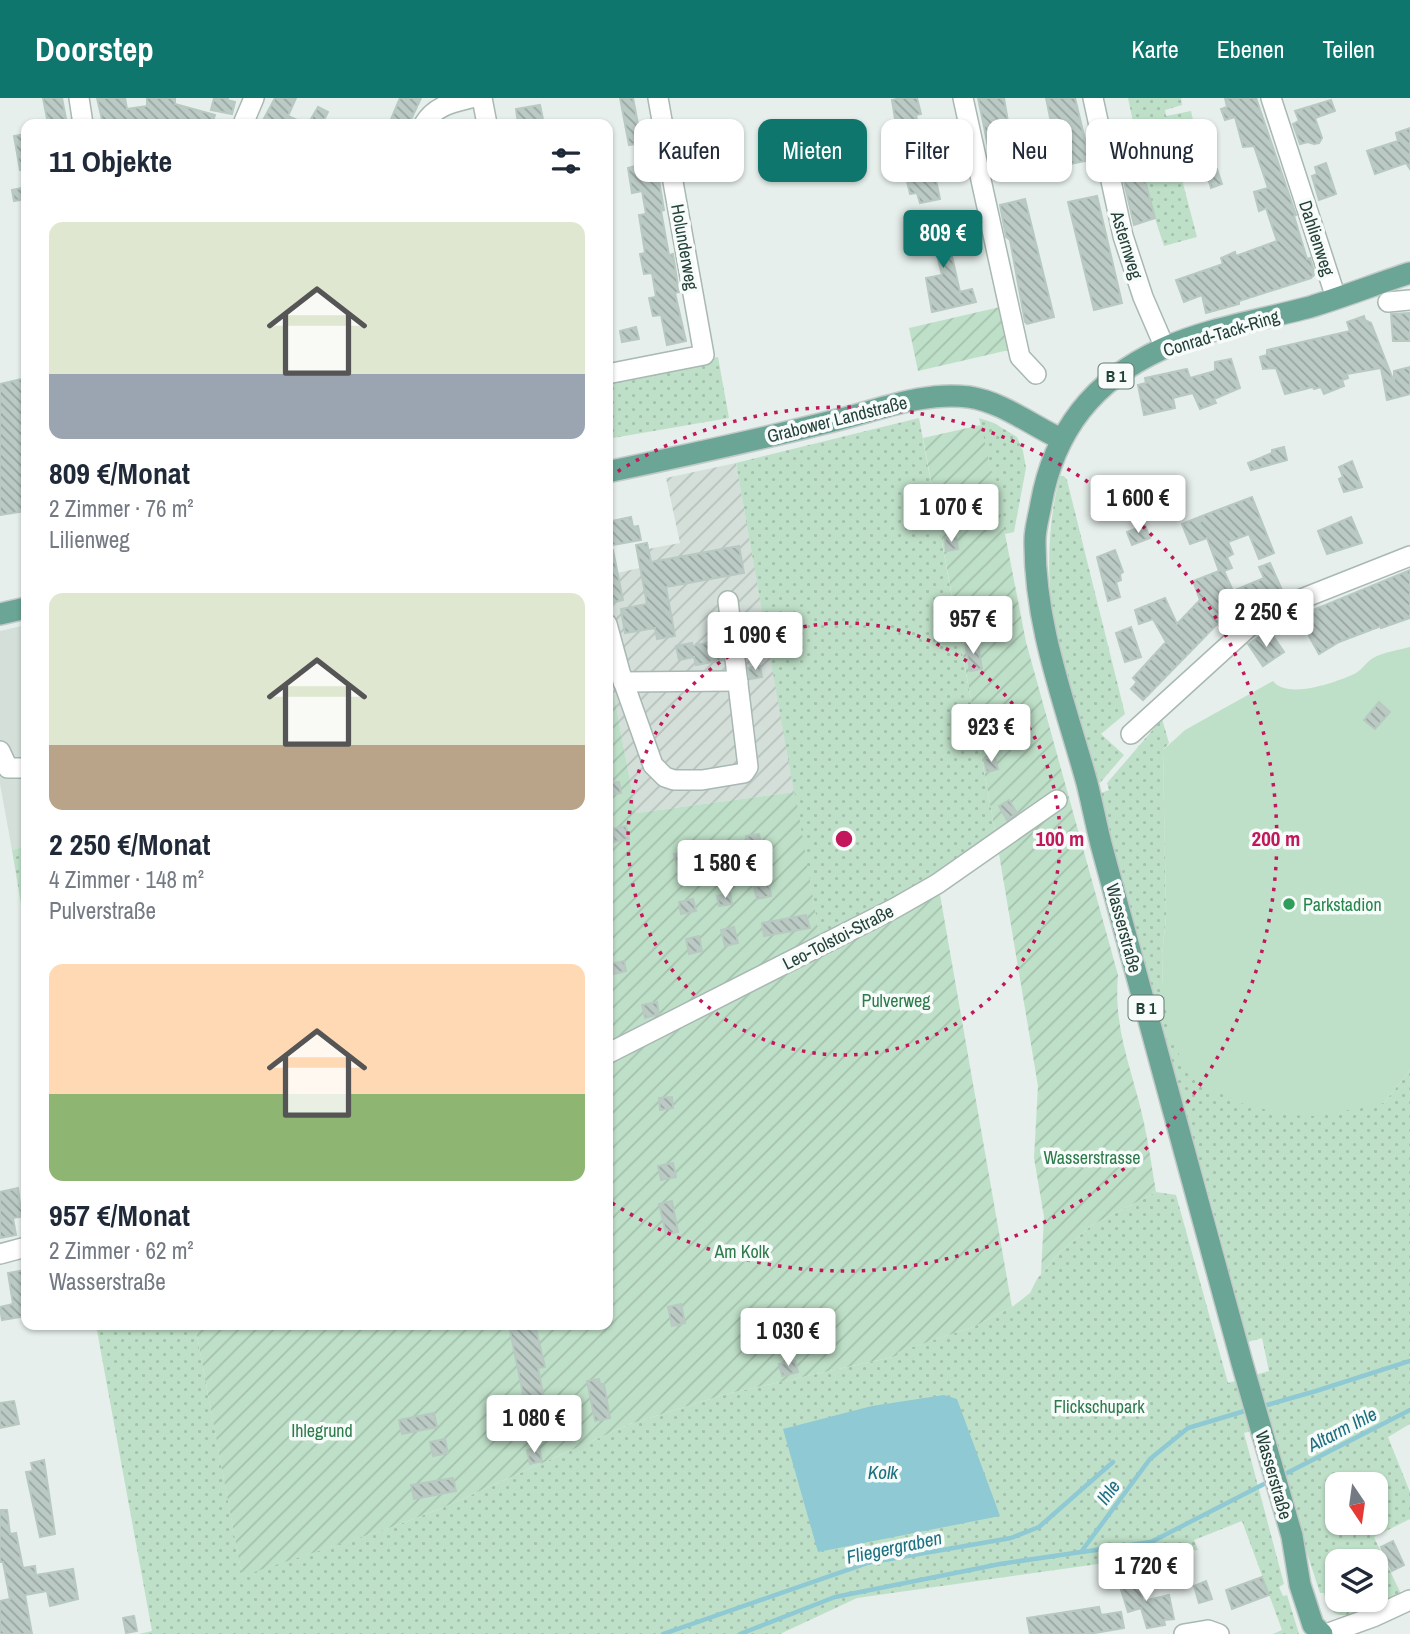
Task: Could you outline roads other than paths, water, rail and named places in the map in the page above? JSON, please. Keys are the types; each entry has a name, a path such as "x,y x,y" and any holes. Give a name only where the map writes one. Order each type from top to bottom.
{"main road":[{"name":"Conrad-Tack-Ring","path":"1061,439 1077,412 1113,378 1165,348 1410,274"},
{"name":"Grabower Landstraße","path":"613,471 940,396 968,397 991,403 1061,439"},
{"name":"Wasserstraße","path":"1061,439 1047,475 1035,538 1042,619 1056,679 1292,1536 1305,1604 1313,1625 1324,1634"},
{"path":"0,614 21,609"}],"street":[{"path":"79,98 82,119"},
{"path":"245,119 254,98"},
{"path":"428,119 440,107 471,98"},
{"path":"482,98 486,119"},
{"name":"Holunderweg","path":"613,373 705,355 658,98"},
{"path":"963,98 1020,357 1036,374"},
{"name":"Asternweg","path":"1093,98 1123,236 1143,297 1165,348"},
{"name":"Dahlienweg","path":"1272,98 1336,298"},
{"path":"1388,302 1410,300"},
{"path":"1131,734 1252,624 1291,603 1410,556"},
{"path":"613,644 653,765 665,777 674,780 702,780 744,773 748,767 728,601"},
{"path":"624,682 738,681"},
{"path":"0,751 8,768 21,768"},
{"name":"Leo-Tolstoi-Straße","path":"613,1051 895,908 937,884 1057,800"},
{"path":"0,1254 21,1248"},
{"path":"1324,1634 1373,1617 1410,1600"},
{"path":"1184,1634 1208,1630 1219,1634"}],"water":[{"name":"Kolk","path":"944,1395 957,1399 1000,1516 818,1552 783,1429 872,1406"}],"waterway":[{"name":"Ihle","path":"1260,1407 1410,1361"},
{"name":"Ihle","path":"740,1634 835,1597 1000,1564 1081,1552 1150,1459 1188,1428 1248,1410"},
{"name":"Altarm Ihle","path":"1287,1473 1410,1410"},
{"name":"Fliegergraben","path":"663,1634 867,1563 1011,1538 1039,1527 1113,1462"},
{"name":"Altarm Ihle","path":"1082,1552 1151,1542 1264,1484"}],"place":[{"name":"Parkstadion","path":"1289,904"}],"park label":[{"name":"Pulverweg","path":"896,1000"},
{"name":"Wasserstrasse","path":"1092,1157"},
{"name":"Am Kolk","path":"742,1251"},
{"name":"Flickschupark","path":"1099,1406"},
{"name":"Ihlegrund","path":"322,1430"}]}
